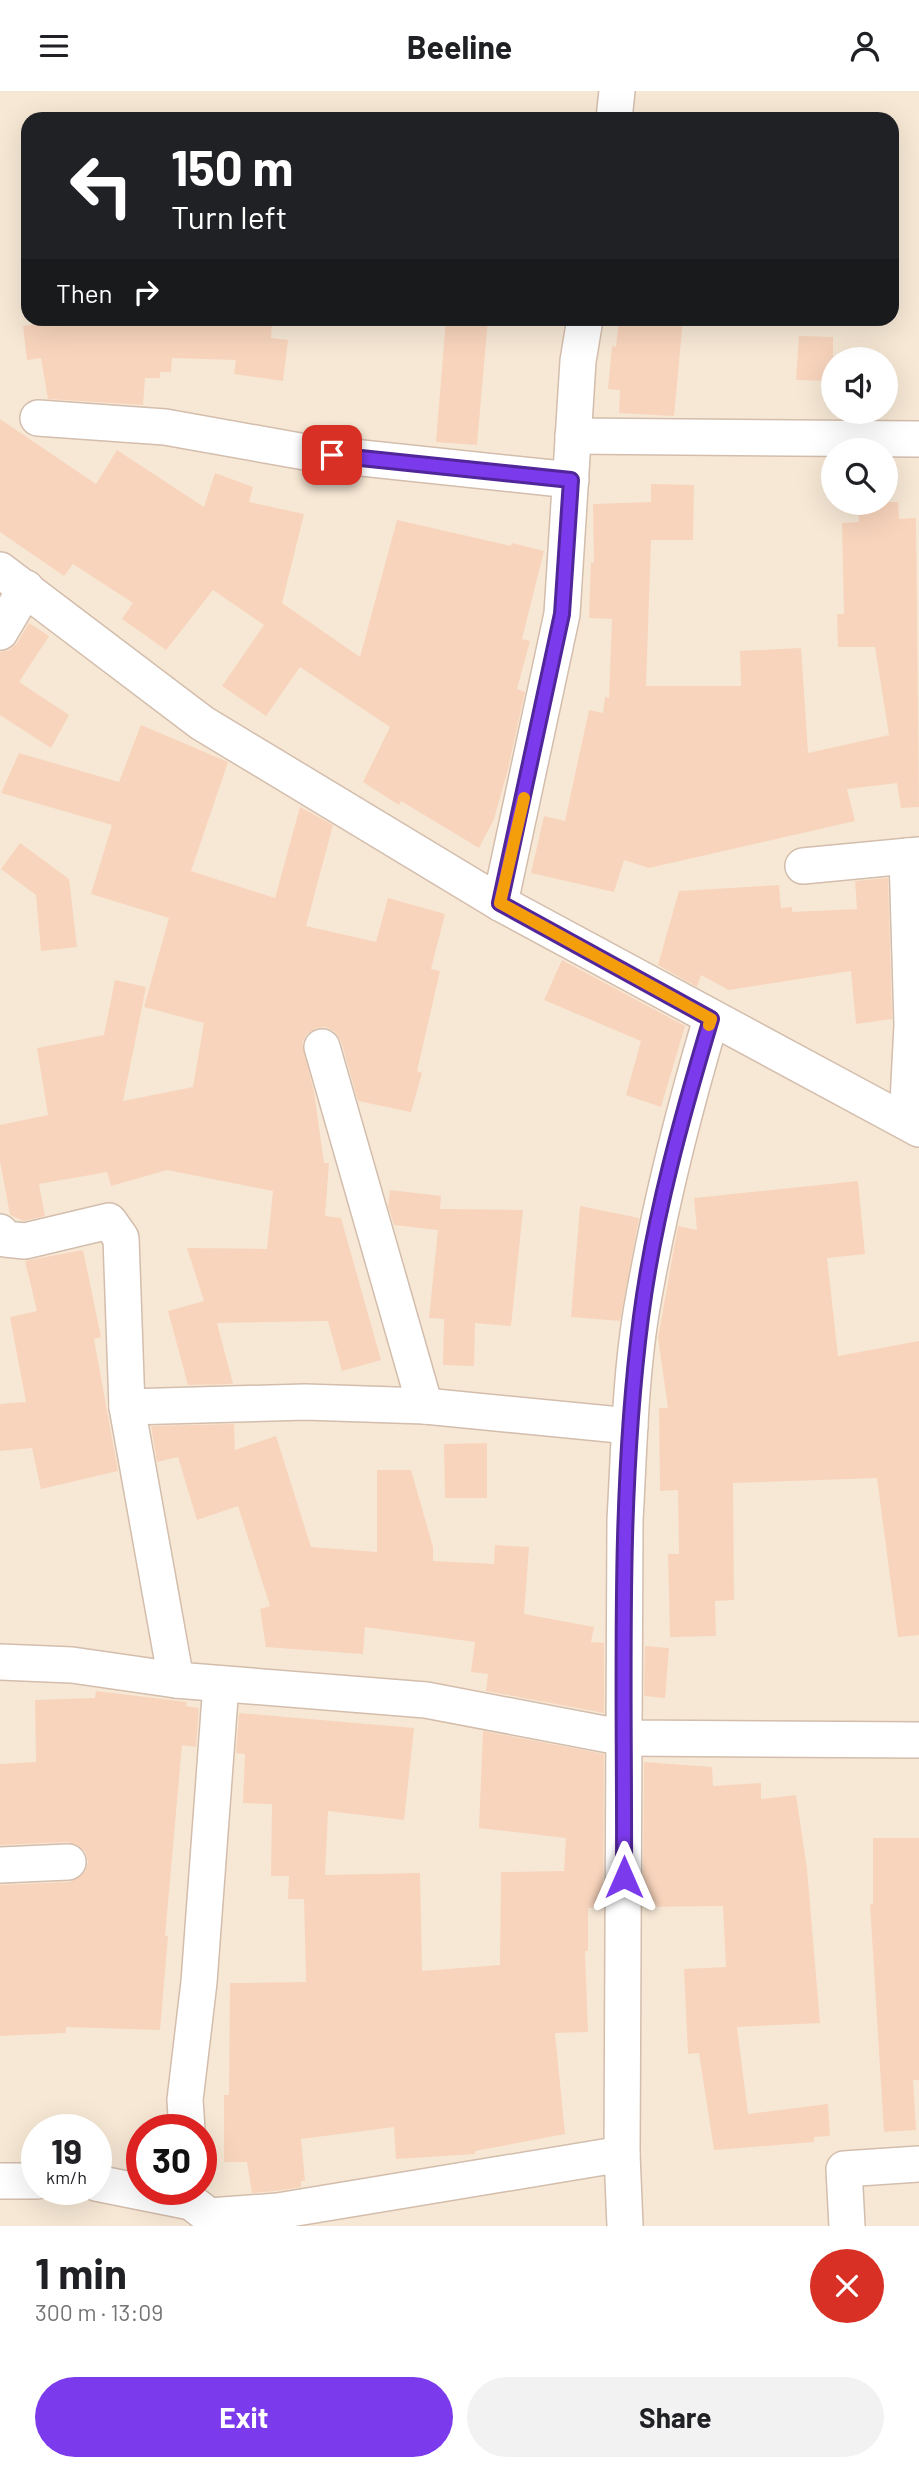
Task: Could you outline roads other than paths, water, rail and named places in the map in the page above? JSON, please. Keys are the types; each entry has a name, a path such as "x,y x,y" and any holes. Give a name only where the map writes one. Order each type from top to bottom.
{"street":[{"path":"615,112 617,91"},
{"path":"500,903 562,614 573,436 583,326"},
{"path":"38,418 165,427 305,452 571,480"},
{"path":"573,436 919,439"},
{"path":"0,632 13,579 202,723 500,903 711,1019 913,1125 913,855 803,866"},
{"path":"625,2226 622,2154 625,1520 631,1426 641,1316 677,1131 711,1019"},
{"path":"322,1047 425,1406"},
{"path":"0,1232 5,1239 26,1241 109,1221 121,1238 127,1407 176,1680"},
{"path":"127,1407 306,1402 425,1406 631,1426"},
{"path":"0,1662 72,1665 176,1680 426,1700 625,1738 746,1736 919,1739"},
{"path":"186,2114 185,2100 199,1982 220,1684"},
{"path":"0,1865 68,1862"},
{"path":"199,2205 209,2216 278,2211 622,2154"},
{"path":"847,2226 844,2169 919,2164"},
{"path":"0,2181 21,2181"}]}
